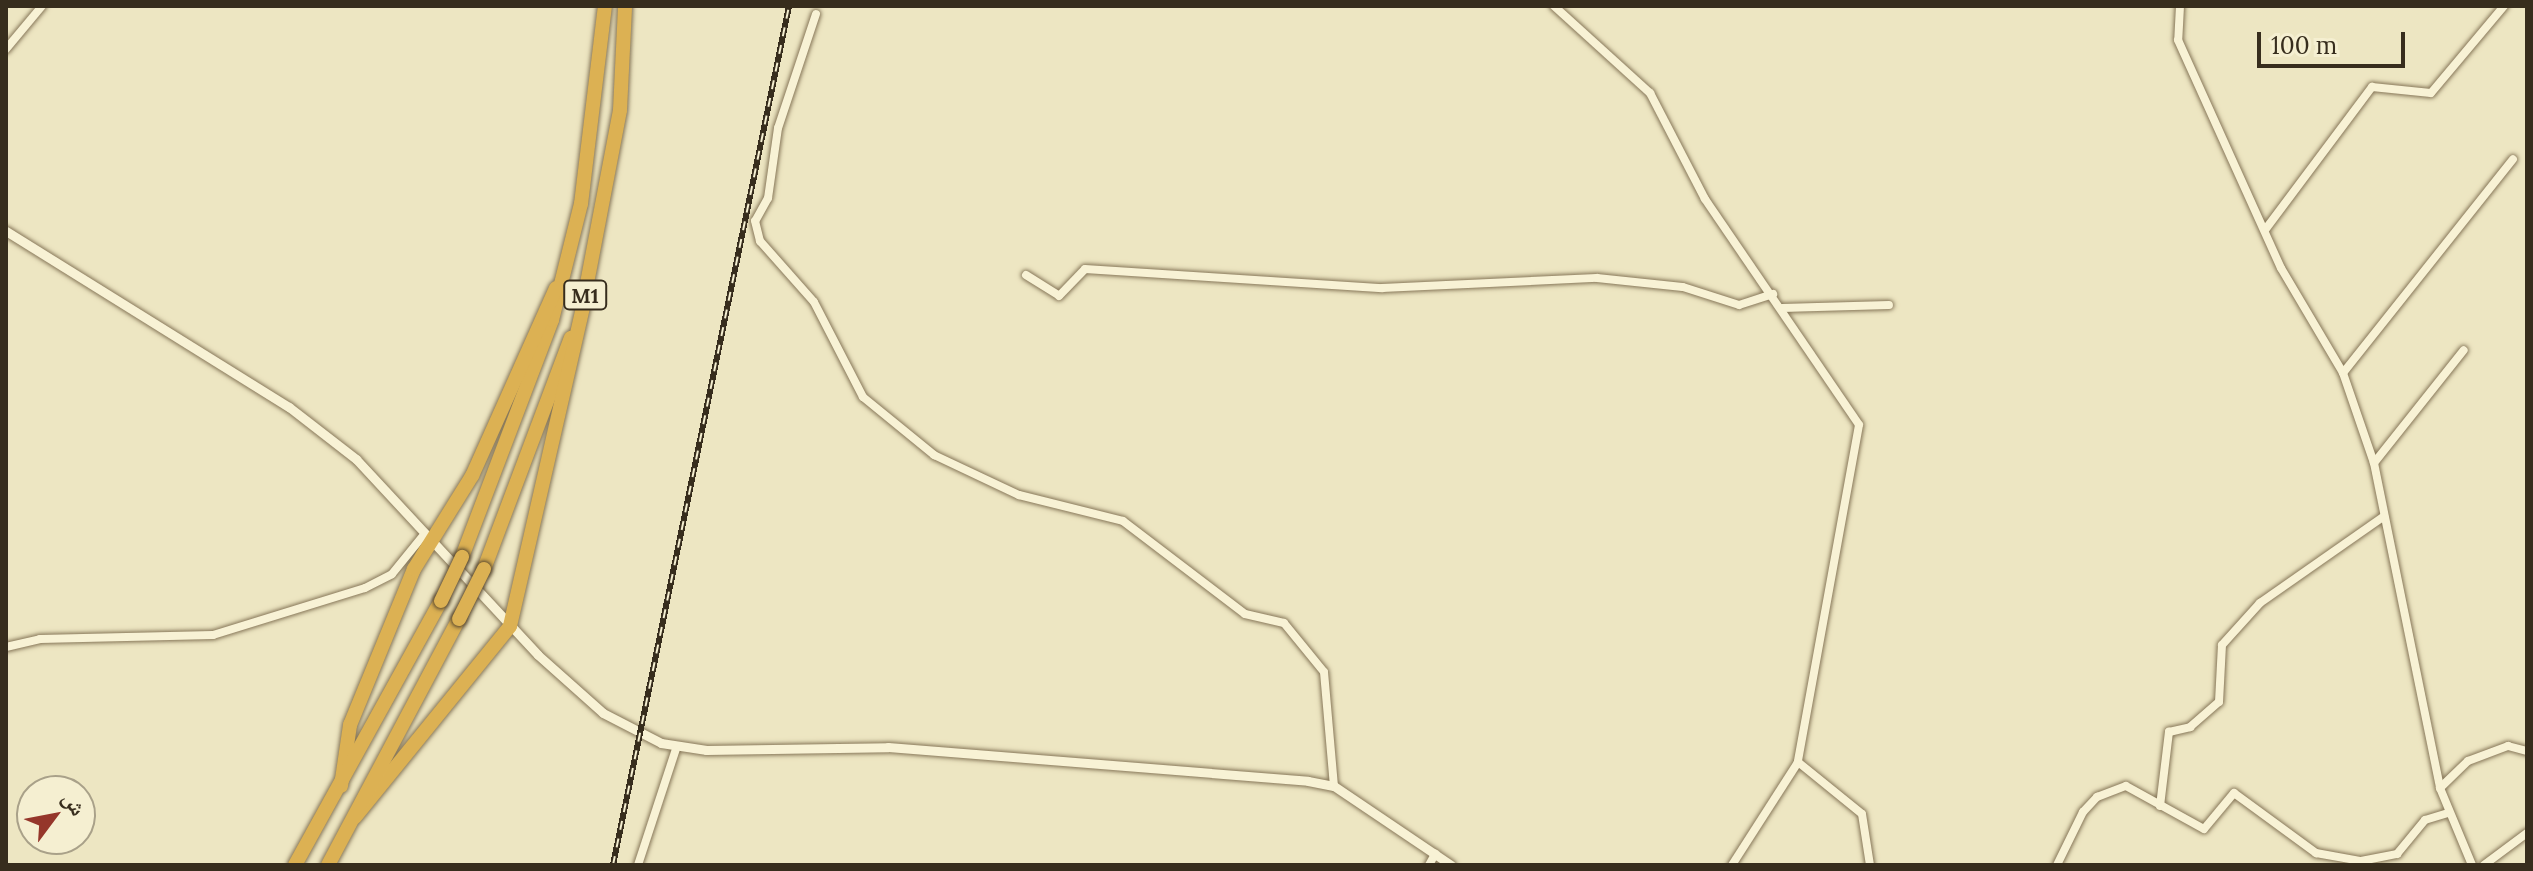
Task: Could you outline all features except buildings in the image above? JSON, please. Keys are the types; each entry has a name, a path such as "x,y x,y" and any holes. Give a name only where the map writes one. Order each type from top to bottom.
{"highway":[{"name":"M1","path":"295,865 441,601 509,444 561,281 581,204 605,6"},
{"name":"M1","path":"328,865 484,569 586,294 620,110 625,6"},
{"path":"341,786 350,725 425,540 472,476 540,312 561,281"},
{"path":"355,817 510,626 586,294"}],"street":[{"path":"6,49 42,6"},
{"path":"1554,6 1650,93 1705,199 1773,294 1859,425 1798,762 1732,865"},
{"path":"2180,6 2178,40 2265,230 2343,373 2374,463 2440,788 2472,865"},
{"path":"2265,230 2372,87 2431,93 2504,6"},
{"path":"816,14 778,128 768,198 755,221 760,241 814,302 863,397 934,455 1019,495 1123,521 1245,614 1284,623 1324,672 1334,786"},
{"path":"2343,373 2513,159"},
{"path":"6,231 289,407 356,459 425,540 510,626 603,713 677,746 888,747 1334,786 1451,865"},
{"path":"1026,275 1059,296 1085,269 1382,288 1597,278 1683,287 1739,305 1773,294"},
{"path":"1782,308 1889,305"},
{"path":"2374,463 2464,350"},
{"path":"2160,806 2169,732 2190,727 2219,702 2222,645 2260,603 2383,517"},
{"path":"6,647 40,639 213,635 365,588 392,574 425,540"},
{"path":"638,865 677,746"},
{"path":"2440,788 2468,761 2508,746 2527,751"},
{"path":"1798,762 1862,814 1870,865"},
{"path":"2057,865 2097,797 2126,786 2204,829 2234,793 2316,853 2361,861 2397,854 2425,820 2448,813"},
{"path":"2484,865 2527,833"},
{"path":"1429,865 1435,854"}],"railway":[{"path":"613,865 789,6"}]}
